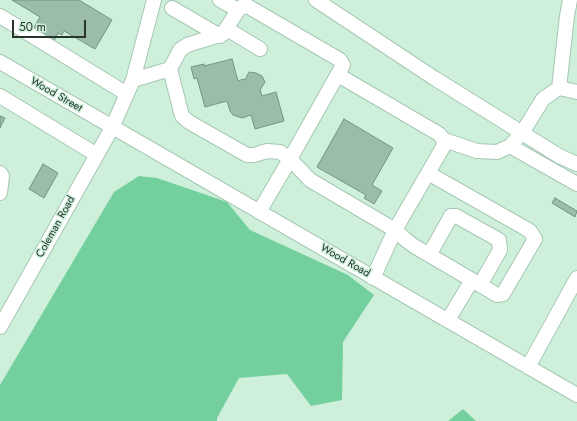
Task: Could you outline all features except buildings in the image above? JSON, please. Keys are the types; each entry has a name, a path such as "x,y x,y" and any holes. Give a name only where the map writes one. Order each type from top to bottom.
{"street":[{"name":"Coleman Road","path":"0,327 112,128 134,80 154,0"},
{"path":"220,0 238,10"},
{"path":"316,0 434,78 559,156 577,164"},
{"path":"559,88 570,0"},
{"path":"259,212 290,159 338,75 342,66 340,60 249,7 243,6 238,10 223,33 187,45 180,50 170,69 182,116 189,122 248,155 274,150 280,152 290,159 310,180 395,230 406,240 428,255 497,295 503,294 534,239 530,231 428,173"},
{"path":"172,8 260,49"},
{"path":"0,16 127,94"},
{"name":"Wood Street","path":"0,62 112,128"},
{"path":"134,80 170,69"},
{"path":"338,75 439,134 444,140 478,151 497,152 510,146 522,133 543,99 559,88 577,92"},
{"path":"0,96 97,155"},
{"name":"Wood Road","path":"112,128 577,394"},
{"path":"373,278 395,230 443,147 444,140"},
{"path":"510,146 577,184"},
{"path":"0,173 2,176 2,188 0,192"},
{"path":"428,255 451,216 456,216 499,240 500,250 448,320"},
{"path":"528,366 577,278"}],"green space":[{"path":"139,176 157,178 227,202 250,230 348,275 374,295 343,342 342,400 311,406 287,374 239,378 217,418 217,421 0,421 0,385 114,192"},
{"path":"463,409 476,421 448,421"}]}
